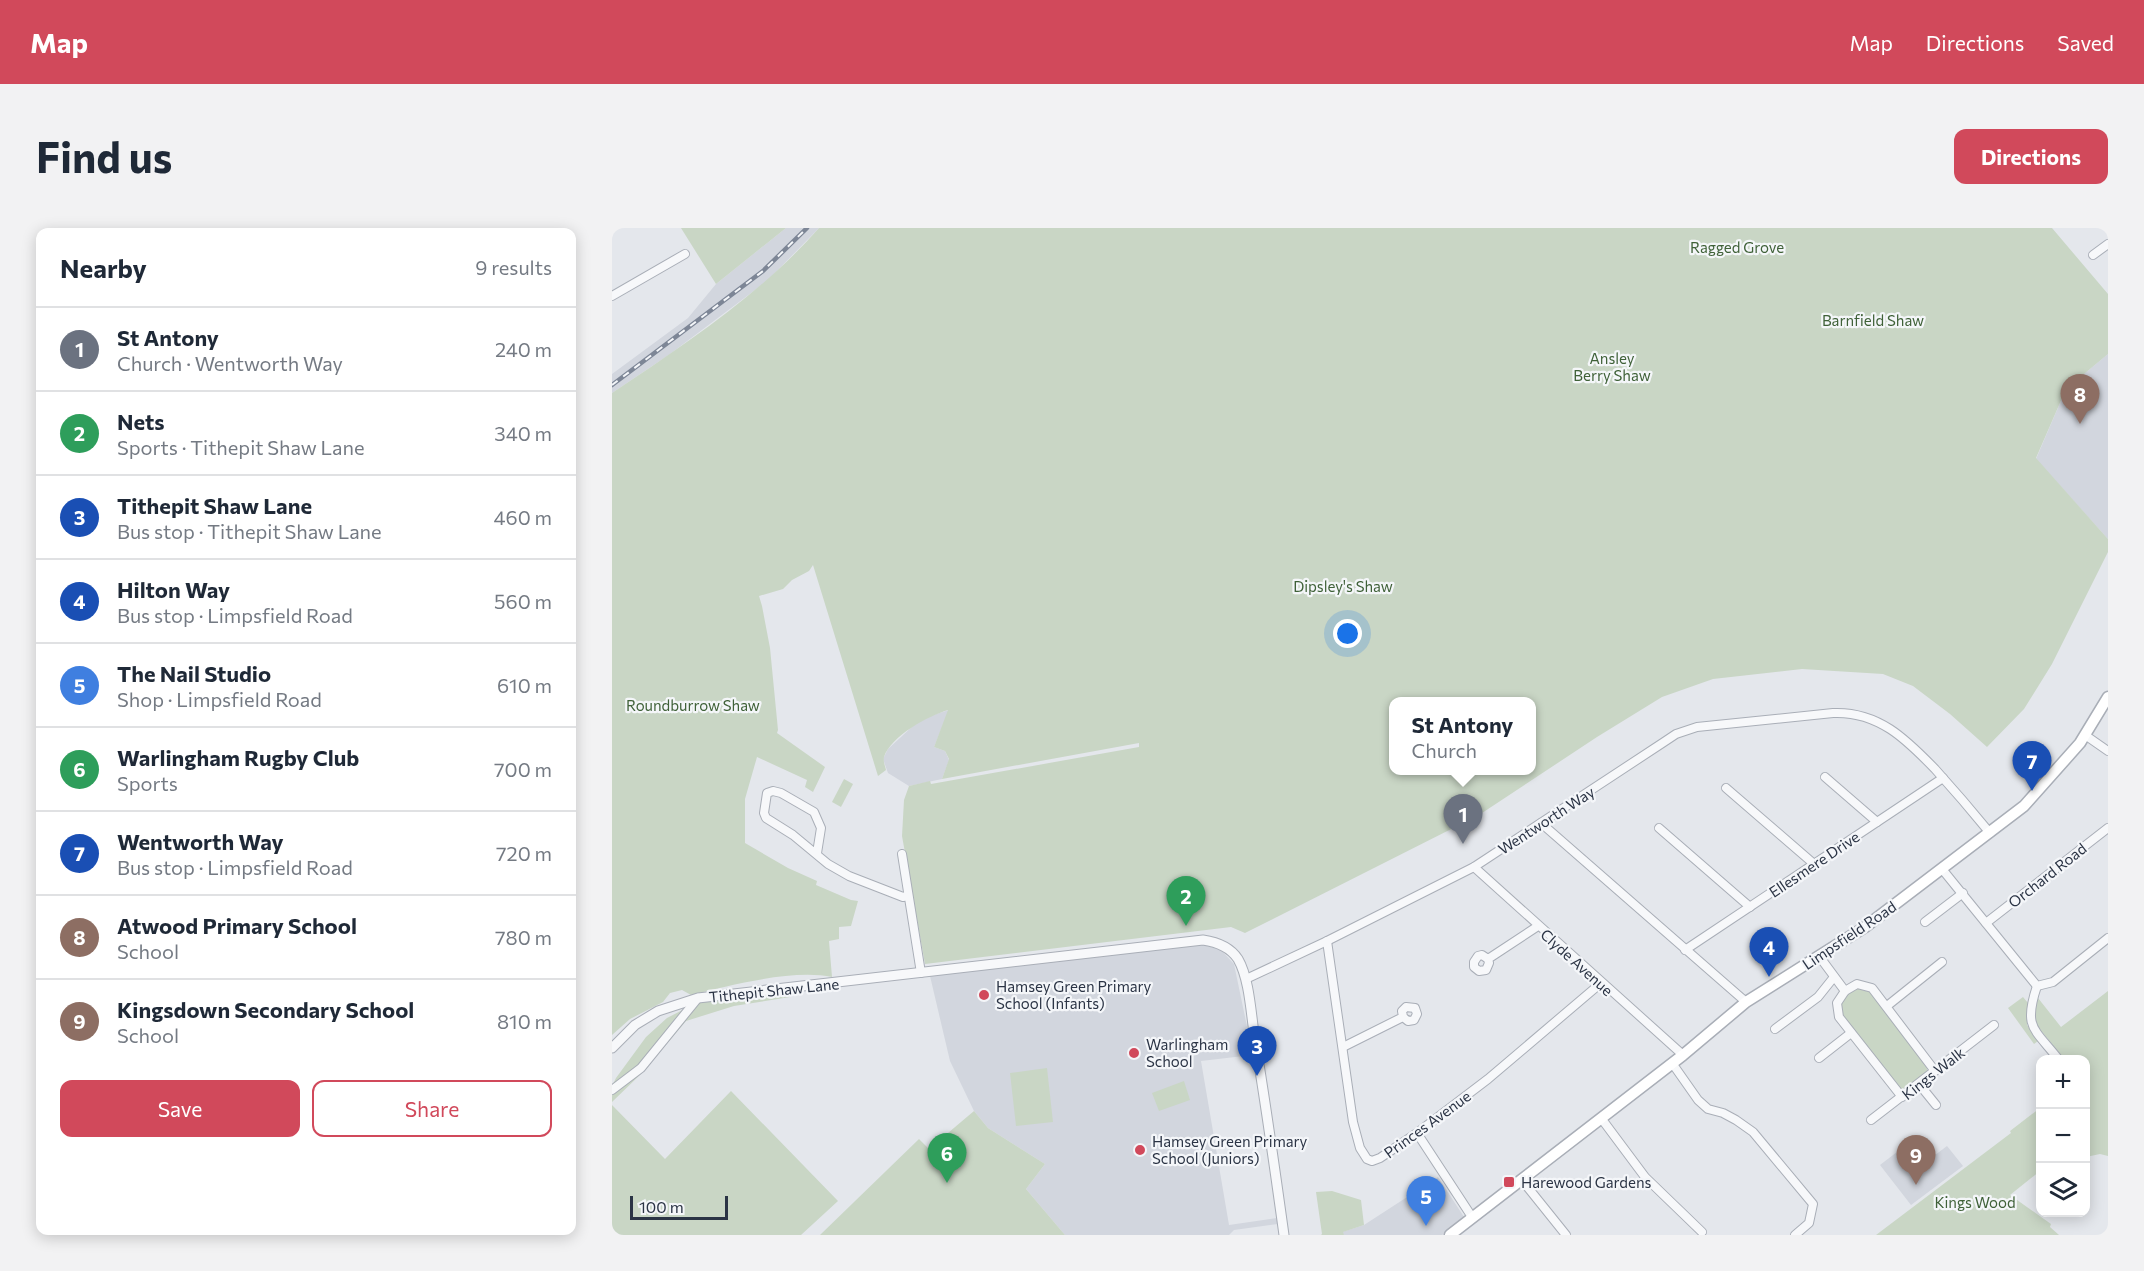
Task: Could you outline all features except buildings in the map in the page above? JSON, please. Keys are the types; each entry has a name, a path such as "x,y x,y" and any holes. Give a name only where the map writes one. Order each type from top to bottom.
{"main road":[{"name":"Limpsfield Road","path":"1450,1235 1683,1055 1746,1002 1866,927 2024,806 2085,735 2108,697"}],"street":[{"path":"2093,255 2108,244"},
{"path":"612,296 685,254"},
{"name":"Wentworth Way","path":"1246,979 1473,867 1676,734 1697,727 1845,712 1867,717 1902,736 1943,778 1990,833"},
{"path":"2085,735 2108,751"},
{"path":"1825,777 1877,822"},
{"name":"Ellesmere Drive","path":"1685,950 1943,778"},
{"path":"1726,788 1814,864"},
{"path":"817,853 821,828 814,812 780,793 773,791 767,793 764,813 766,818 793,835 828,864 849,876 903,897 909,896"},
{"path":"1541,823 1746,1002"},
{"path":"1659,828 1750,907"},
{"name":"Orchard Road","path":"1986,923 2108,828"},
{"path":"902,854 921,973"},
{"name":"Clyde Avenue","path":"1473,867 1683,1055"},
{"path":"1942,869 2037,986"},
{"path":"1925,922 1963,893"},
{"path":"1488,959 1538,926"},
{"path":"2037,986 2053,982 2108,938"},
{"name":"Tithepit Shaw Lane","path":"612,1048 635,1025 658,1011 698,998 1203,940 1224,946 1233,953 1239,960 1246,979 1284,1235"},
{"name":"Princes Avenue","path":"1327,941 1353,1122 1359,1148 1366,1159 1372,1161 1417,1133 1488,1079 1601,983"},
{"path":"1819,956 1845,991"},
{"path":"1887,1006 1942,962"},
{"path":"1777,1024 1818,997 1834,978"},
{"path":"1902,1097 1839,1017 1837,1003 1845,991 1857,984 1872,988 1935,1071"},
{"path":"2037,986 2030,1008 2031,1024 2056,1055"},
{"path":"612,1090 641,1068 698,998"},
{"path":"1343,1047 1403,1017"},
{"name":"Kings Walk","path":"1871,1120 1994,1025"},
{"path":"1820,1058 1851,1033"},
{"path":"1672,1063 1698,1100 1708,1109 1723,1113 1753,1132 1813,1203 1809,1223 1795,1235"},
{"path":"1919,1084 1936,1106"},
{"path":"1601,1118 1645,1177 1702,1232"},
{"path":"1417,1133 1472,1217"},
{"path":"1521,1179 1566,1235"}],"shaded area":[{"path":"786,228 819,228 767,281 670,354 612,393 612,374 688,318 716,284"},
{"path":"2108,354 2108,539 2036,459 2066,389"},
{"path":"949,710 934,747 945,751 949,760 942,779 909,786 888,773 883,759 888,749 914,725 930,716"},
{"path":"1203,945 1221,950 1234,964 1249,1036 1245,1039 1247,1049 1251,1049 1252,1055 1201,1061 1229,1225 1277,1218 1278,1224 1234,1230 1229,1235 1065,1235 1026,1189 1045,1164 988,1128 974,1111 950,1061 930,976"},
{"path":"1910,1142 1926,1162 1947,1146 1963,1166 1911,1205 1880,1165"},
{"path":"1438,1177 1464,1217 1442,1235 1344,1235 1342,1232 1364,1225"}],"green space":[{"path":"681,228 786,228 716,284"},
{"path":"819,228 2052,228 2108,294 2108,354 2066,389 2036,458 2108,539 2108,552 2052,664 2024,709 1987,747 1950,714 1913,686 1883,674 1802,669 1713,679 1662,697 1479,815 1245,933 1231,927 925,964 902,836 904,800 909,786 1139,747 1139,743 942,779 949,759 945,751 934,747 948,710 921,722 902,734 888,749 884,757 886,770 878,776 813,565 809,571 792,580 783,589 759,596 770,648 777,733 825,767 813,792 805,787 807,780 757,757 745,799 745,843 788,868 817,881 816,885 858,901 851,926 839,927 839,939 829,941 832,977 799,975 743,983 691,995 682,990 670,993 663,1002 630,1019 612,1035 612,393 721,317 772,275"},
{"path":"844,779 853,784 841,807 832,802"},
{"path":"1858,989 1870,992 1926,1065 1928,1073 1906,1090 1900,1091 1843,1017 1841,1003 1848,994"},
{"path":"2108,991 2108,1156 2100,1154 2090,1156 2090,1055 2061,1055 2034,1022 2034,1009 2038,998 2061,1027"},
{"path":"789,992 790,997 734,1006 686,1021 644,1071 612,1102 612,1086 616,1078 646,1037 667,1018 700,1001"},
{"path":"2023,997 2028,1003 2027,1025 2038,1041 2034,1044 2008,1008"},
{"path":"1047,1068 1053,1122 1016,1126 1010,1073"},
{"path":"1184,1081 1190,1100 1159,1111 1152,1093"},
{"path":"731,1091 838,1201 801,1235 612,1235 612,1105 665,1159"},
{"path":"974,1111 988,1128 1045,1164 1026,1189 1065,1235 820,1235 919,1139 929,1149"},
{"name":"Kings Wood","path":"2036,1111 2036,1174 2010,1195 2036,1213 2036,1217 2041,1217 2051,1224 2050,1227 2059,1235 1876,1235 2011,1133 2010,1131"},
{"path":"1332,1191 1361,1200 1364,1225 1343,1232 1344,1235 1321,1235 1316,1192"}],"railway":[{"path":"612,385 763,271 807,228"}],"place":[{"name":"Atwood Primary School","path":"2080,424"},
{"name":"Wentworth Way","path":"2032,791"},
{"name":"St Antony","path":"1463,844"},
{"name":"Nets","path":"1186,926"},
{"name":"Hilton Way","path":"1769,977"},
{"name":"Hamsey Green Primary School (Infants)","path":"984,995"},
{"name":"Warlingham School","path":"1134,1053"},
{"name":"Tithepit Shaw Lane","path":"1257,1076"},
{"name":"Hamsey Green Primary School (Juniors)","path":"1140,1150"},
{"name":"Harewood Gardens","path":"1509,1182"},
{"name":"Warlingham Rugby Club","path":"947,1183"},
{"name":"Kingsdown Secondary School","path":"1916,1185"},
{"name":"The Nail Studio","path":"1426,1226"}],"park label":[{"name":"Ragged Grove","path":"1737,247"},
{"name":"Barnfield Shaw","path":"1873,320"},
{"name":"Ansley Berry Shaw","path":"1612,366"},
{"name":"Dipsley's Shaw","path":"1343,586"},
{"name":"Roundburrow Shaw","path":"693,705"}]}
